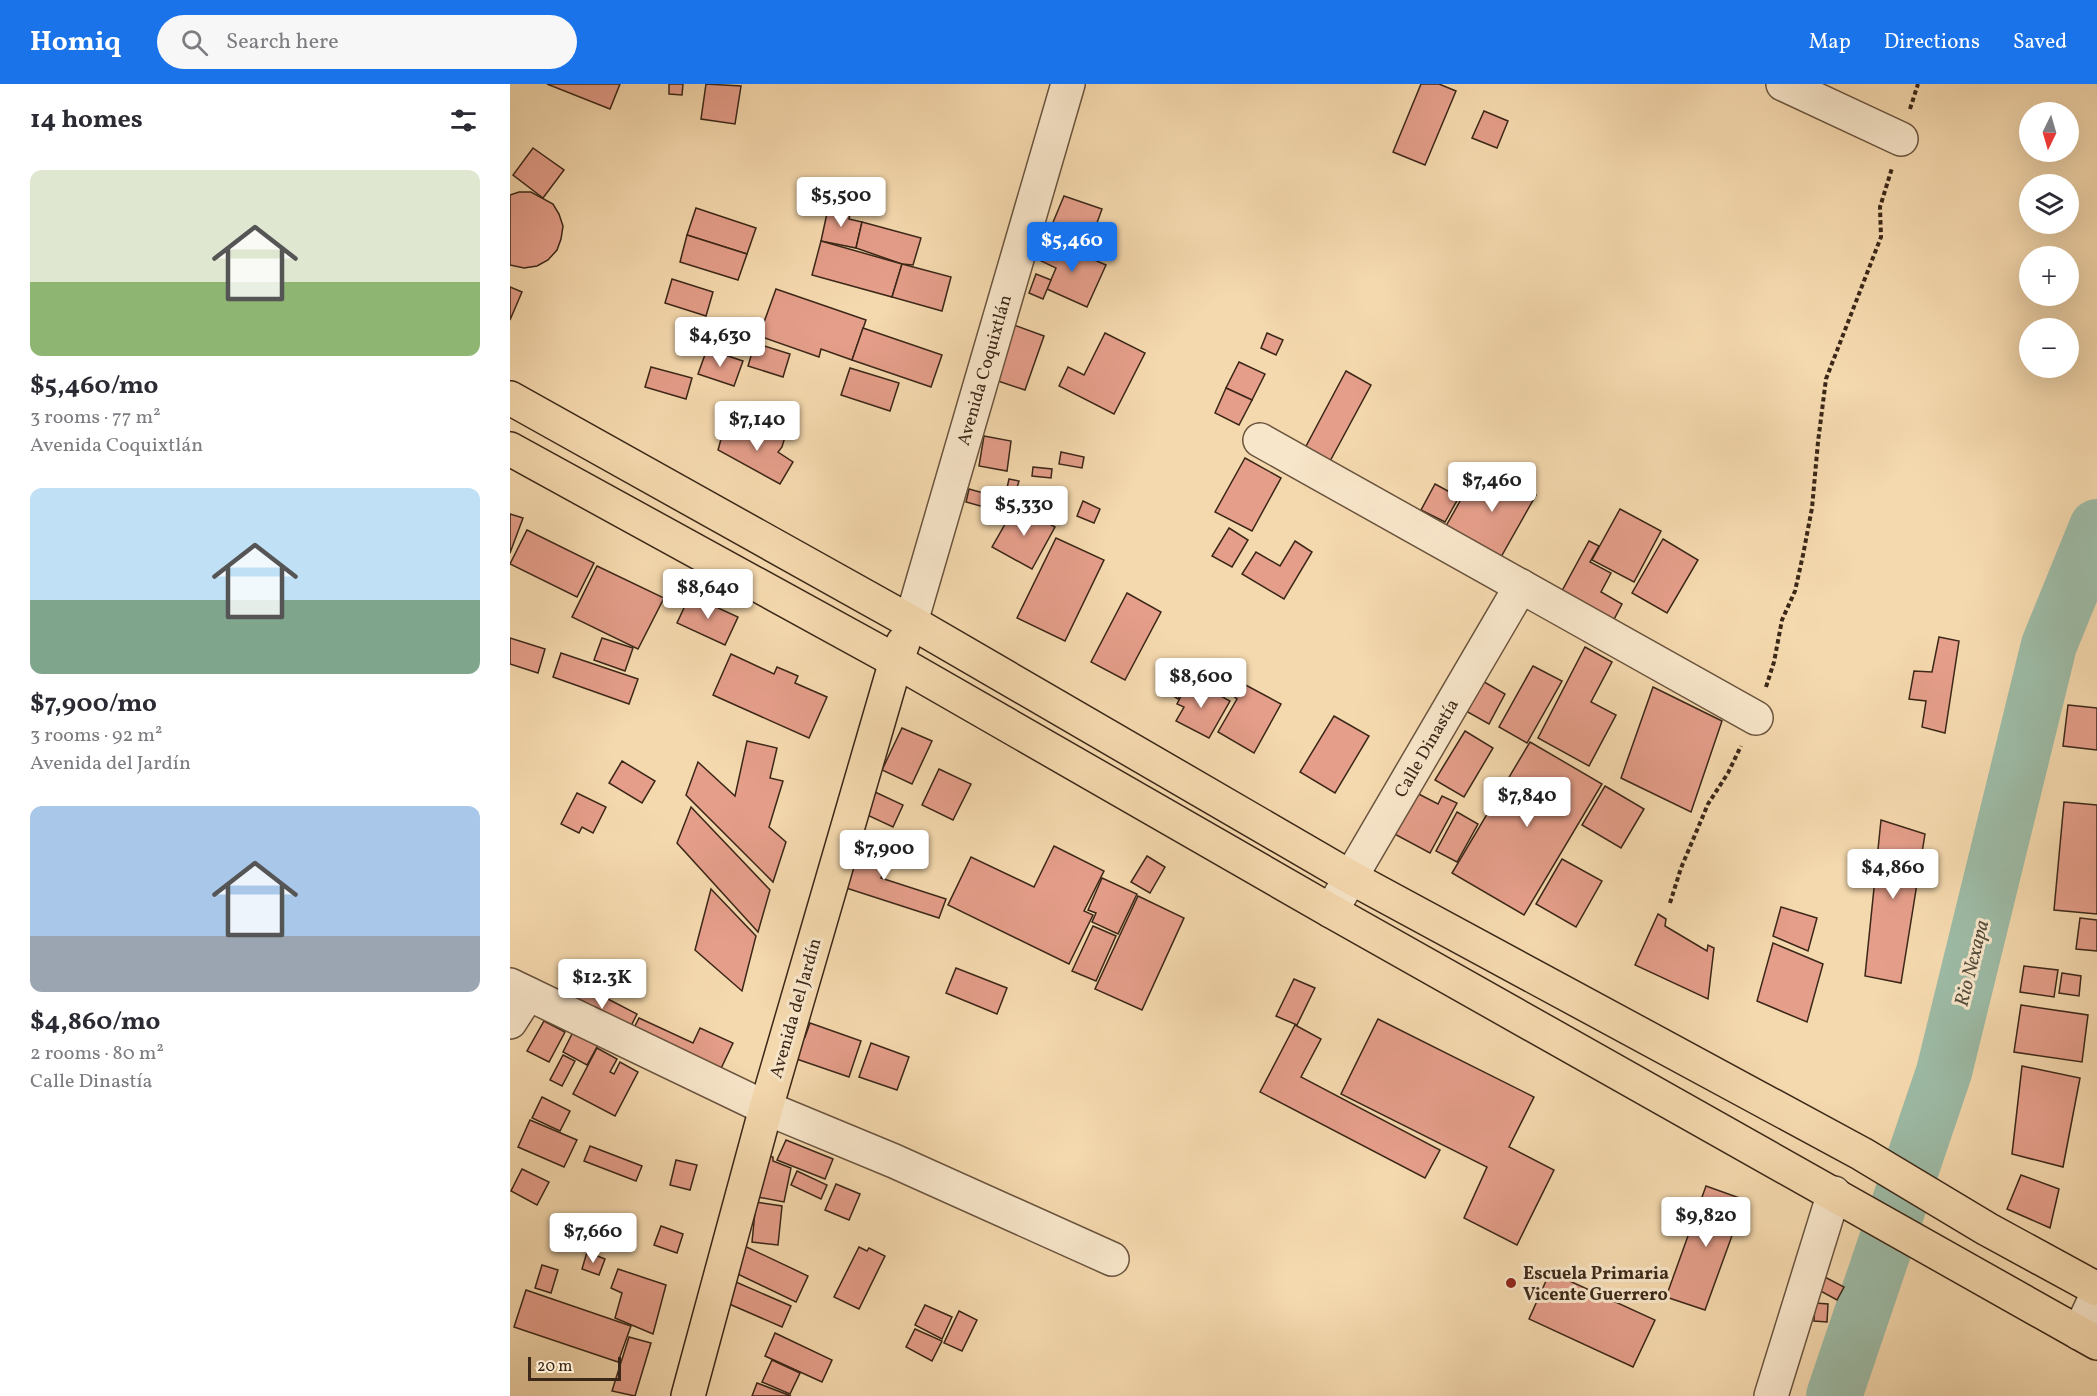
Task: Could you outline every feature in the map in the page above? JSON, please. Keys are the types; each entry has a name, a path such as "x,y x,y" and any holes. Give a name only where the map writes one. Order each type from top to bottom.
{"main road":[{"path":"510,398 911,622 1350,877 1862,1154 1987,1228 2097,1289"},
{"path":"510,449 896,662 1331,911 2088,1338"},
{"name":"Avenida del Jardín","path":"688,1396 766,1108 896,662 911,622"}],"street":[{"name":"Avenida Coquixtlán","path":"911,622 1068,84"},
{"path":"1783,84 1901,139"},
{"path":"1260,440 1756,718"},
{"name":"Calle Dinastía","path":"1331,911 1521,586"},
{"path":"510,1022 519,989 766,1108 894,1161 1112,1259"},
{"path":"1772,1396 1843,1199"},
{"path":"2088,1338 2097,1295"}],"path":[{"path":"1670,903 1681,868 1708,804 1728,773 1756,718 1774,662 1782,620 1795,591 1812,508 1826,379 1881,237 1880,207 1918,84"}],"building":[{"path":"547,84 620,84 610,109"},
{"path":"669,84 683,84 682,95 669,94"},
{"path":"706,84 741,86 735,124 701,119"},
{"path":"1421,84 1439,84 1456,91 1425,165 1393,152"},
{"path":"1484,111 1508,121 1497,148 1472,138"},
{"path":"533,148 564,170 543,198 513,175"},
{"path":"531,192 553,204 563,226 557,250 548,260 537,266 524,268 510,265 510,195"},
{"path":"1064,196 1102,209 1085,256 1046,239"},
{"path":"829,204 851,210 849,219 862,222 856,248 821,241"},
{"path":"696,208 756,228 747,254 687,235"},
{"path":"862,222 921,238 913,265 902,264 856,248"},
{"path":"687,235 747,254 738,280 680,262"},
{"path":"1046,239 1106,265 1087,307 1047,289 1056,268 1037,259"},
{"path":"821,241 902,264 892,297 812,275"},
{"path":"902,264 951,277 942,311 892,297"},
{"path":"1036,274 1051,280 1043,299 1029,293"},
{"path":"672,279 713,292 706,316 665,303"},
{"path":"510,287 522,292 510,320"},
{"path":"776,289 866,320 852,360 821,349 819,357 759,336"},
{"path":"1014,325 1044,336 1025,390 995,380"},
{"path":"863,328 942,355 931,387 852,360"},
{"path":"1105,333 1145,353 1114,414 1059,386 1068,367 1084,375"},
{"path":"1267,333 1283,340 1276,355 1261,348"},
{"path":"755,343 790,354 783,377 748,366"},
{"path":"707,349 743,361 734,386 698,374"},
{"path":"1239,362 1265,374 1252,400 1226,388"},
{"path":"651,367 692,378 686,399 645,387"},
{"path":"850,368 899,383 890,411 841,395"},
{"path":"1346,371 1371,385 1329,463 1304,450"},
{"path":"1226,388 1252,400 1239,425 1215,413"},
{"path":"725,425 758,440 760,433 767,429 779,431 785,437 778,452 793,462 780,484 718,450"},
{"path":"984,436 1011,441 1007,471 979,466"},
{"path":"1061,452 1084,457 1082,468 1059,464"},
{"path":"1245,458 1281,478 1252,531 1215,512"},
{"path":"1033,467 1052,469 1051,478 1032,476"},
{"path":"1492,470 1536,495 1501,557 1446,526 1464,494 1475,500"},
{"path":"1009,479 1019,481 1016,491 1007,488"},
{"path":"1435,484 1459,497 1445,522 1421,510"},
{"path":"969,489 998,497 995,510 966,502"},
{"path":"1083,501 1100,509 1094,523 1077,516"},
{"path":"1016,505 1055,527 1032,569 992,547"},
{"path":"1620,509 1661,531 1634,582 1592,560"},
{"path":"510,514 523,518 510,553"},
{"path":"1229,528 1248,540 1232,567 1212,556"},
{"path":"527,530 594,563 577,597 510,564"},
{"path":"1056,538 1104,560 1065,641 1017,618"},
{"path":"1663,539 1698,560 1667,613 1632,593"},
{"path":"1295,541 1312,552 1284,599 1242,574 1256,552 1280,566"},
{"path":"1589,541 1599,546 1590,562 1611,573 1601,592 1622,604 1610,627 1557,600"},
{"path":"597,566 664,598 638,649 572,617"},
{"path":"1127,593 1161,612 1125,680 1091,662"},
{"path":"690,595 738,617 725,645 677,623"},
{"path":"1939,637 1959,641 1945,733 1922,727 1926,701 1909,699 1914,671 1932,672"},
{"path":"510,638 545,649 538,673 510,664"},
{"path":"602,638 633,648 625,671 594,660"},
{"path":"1585,647 1612,662 1591,702 1616,715 1589,766 1538,738"},
{"path":"561,653 638,679 629,704 553,677"},
{"path":"731,654 774,674 777,667 798,676 795,683 827,697 809,738 713,695"},
{"path":"1533,666 1562,681 1527,743 1499,727"},
{"path":"1174,670 1190,678 1178,699 1162,689"},
{"path":"1474,676 1505,694 1489,724 1457,706"},
{"path":"1190,679 1230,701 1209,738 1176,721 1184,707 1177,704"},
{"path":"1240,682 1281,704 1254,753 1218,732 1237,699 1232,695"},
{"path":"1653,687 1722,721 1691,812 1621,778"},
{"path":"2068,705 2097,708 2097,750 2063,746"},
{"path":"1334,716 1369,736 1335,793 1300,772"},
{"path":"902,728 932,741 912,784 882,770"},
{"path":"1465,731 1493,748 1464,797 1435,780"},
{"path":"747,741 777,748 770,778 783,781 769,827 786,842 773,882 686,795 698,762 735,796"},
{"path":"1530,742 1602,784 1524,915 1452,873"},
{"path":"622,761 655,781 642,803 609,783"},
{"path":"939,769 971,784 953,820 922,805"},
{"path":"1605,786 1644,809 1621,848 1582,825"},
{"path":"1409,789 1438,804 1442,796 1457,803 1430,853 1387,830"},
{"path":"875,792 903,805 893,827 865,814"},
{"path":"577,793 606,807 593,833 582,827 579,833 561,824"},
{"path":"2064,802 2097,805 2097,914 2054,910"},
{"path":"691,807 770,890 758,932 677,843"},
{"path":"1457,812 1478,824 1457,862 1436,851"},
{"path":"1881,820 1925,834 1901,983 1865,976"},
{"path":"855,839 890,850 881,878 946,899 939,918 840,886"},
{"path":"1054,846 1104,871 1084,911 1093,915 1069,964 948,905 971,857 1034,887"},
{"path":"1147,856 1165,867 1150,893 1131,882"},
{"path":"1562,859 1602,881 1576,927 1536,904"},
{"path":"1102,878 1137,894 1118,934 1092,922 1096,913 1088,910"},
{"path":"711,889 756,936 742,991 695,950"},
{"path":"1138,896 1184,918 1142,1010 1095,989"},
{"path":"1781,907 1817,918 1808,951 1773,936"},
{"path":"1658,914 1666,919 1665,926 1707,951 1708,945 1714,948 1708,999 1635,965"},
{"path":"2080,918 2097,920 2097,951 2076,949"},
{"path":"1093,926 1116,936 1096,981 1072,971"},
{"path":"1773,943 1823,964 1807,1022 1757,1001"},
{"path":"2024,966 2058,970 2054,997 2020,992"},
{"path":"956,968 1007,988 997,1014 946,993"},
{"path":"2062,973 2081,976 2079,996 2059,993"},
{"path":"1294,979 1315,988 1297,1025 1276,1016"},
{"path":"579,984 637,1014 626,1036 567,1005"},
{"path":"2021,1005 2088,1015 2082,1062 2014,1052"},
{"path":"639,1018 693,1043 700,1028 733,1043 716,1079 629,1038"},
{"path":"1378,1019 1534,1097 1509,1147 1554,1170 1517,1245 1464,1218 1487,1167 1341,1094"},
{"path":"544,1021 565,1032 549,1062 527,1051"},
{"path":"810,1023 861,1041 849,1077 782,1054 790,1032 805,1037"},
{"path":"1295,1025 1321,1039 1301,1077 1440,1150 1425,1178 1260,1092"},
{"path":"573,1032 598,1045 587,1065 563,1052"},
{"path":"871,1043 909,1057 897,1090 859,1077"},
{"path":"597,1048 617,1059 610,1072 614,1074 620,1062 638,1072 615,1116 573,1094"},
{"path":"563,1055 575,1061 562,1086 550,1080"},
{"path":"2022,1066 2080,1078 2063,1167 2012,1154"},
{"path":"542,1097 570,1111 560,1131 532,1118"},
{"path":"530,1120 577,1140 564,1167 518,1147"},
{"path":"786,1140 833,1159 825,1179 777,1160"},
{"path":"590,1146 642,1166 636,1181 584,1161"},
{"path":"756,1153 773,1157 773,1161 791,1168 784,1202 747,1195"},
{"path":"676,1160 697,1165 690,1190 670,1185"},
{"path":"522,1169 549,1182 537,1205 511,1191"},
{"path":"797,1171 827,1185 821,1199 791,1185"},
{"path":"2021,1175 2059,1189 2050,1228 2007,1209"},
{"path":"836,1184 860,1194 849,1220 825,1210"},
{"path":"1706,1186 1745,1200 1705,1310 1666,1297"},
{"path":"756,1202 782,1206 778,1245 752,1242"},
{"path":"661,1226 683,1234 677,1253 654,1245"},
{"path":"736,1242 808,1276 796,1302 723,1267"},
{"path":"859,1247 867,1251 869,1248 885,1256 859,1309 834,1297"},
{"path":"587,1252 605,1259 599,1275 582,1269"},
{"path":"542,1265 558,1270 551,1293 535,1288"},
{"path":"618,1269 666,1285 653,1334 615,1318 622,1293 611,1288"},
{"path":"1550,1272 1655,1320 1633,1367 1529,1319"},
{"path":"1821,1275 1844,1287 1837,1300 1815,1288"},
{"path":"729,1279 791,1306 782,1327 720,1300"},
{"path":"526,1290 631,1326 618,1362 514,1327"},
{"path":"1815,1303 1828,1304 1827,1322 1814,1321"},
{"path":"925,1305 952,1317 942,1339 915,1325"},
{"path":"959,1311 977,1320 962,1351 944,1343"},
{"path":"915,1329 942,1341 932,1361 906,1347"},
{"path":"775,1333 832,1360 822,1382 765,1356"},
{"path":"629,1337 651,1343 635,1396 612,1391"},
{"path":"772,1360 800,1373 790,1394 762,1382"},
{"path":"757,1383 791,1396 752,1396"}],"waterway":[{"name":"Rio Nexapa","path":"1834,1396 1944,1072 2049,645 2097,527"}],"place":[{"name":"Escuela Primaria Vicente Guerrero","path":"1511,1283"}]}
